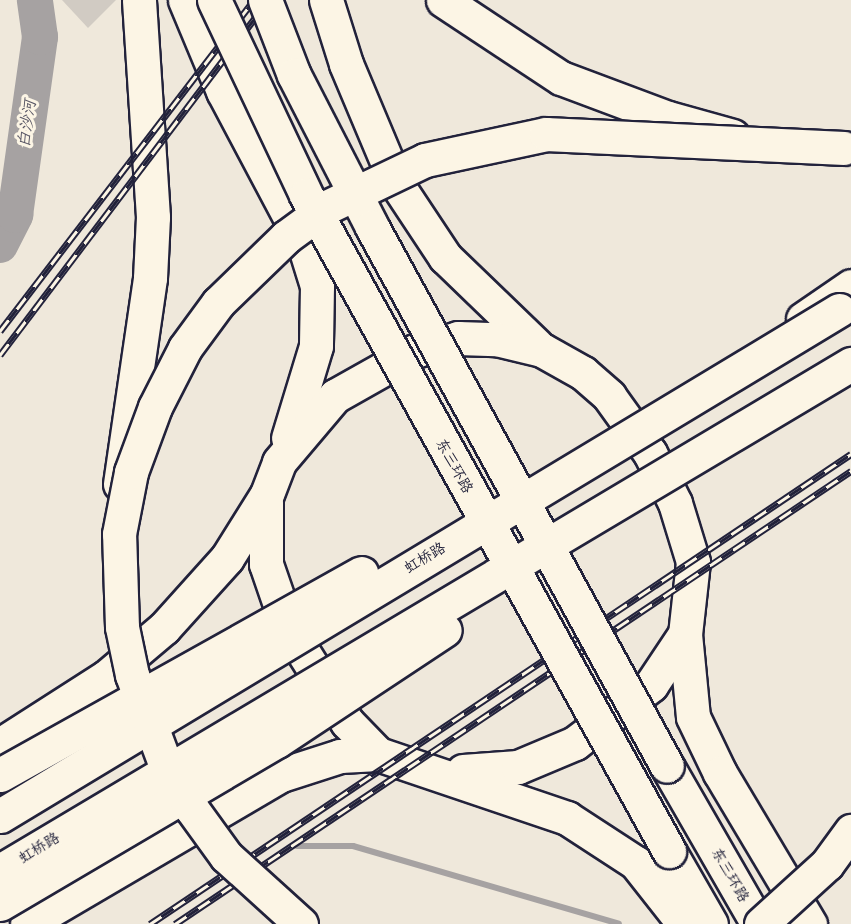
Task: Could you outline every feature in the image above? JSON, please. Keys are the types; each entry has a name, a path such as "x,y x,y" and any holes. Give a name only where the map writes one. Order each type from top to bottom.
{"main road":[{"path":"139,0 153,217 150,278 123,452 119,534 122,627 132,675 167,769 226,856 297,920"},
{"path":"0,745 106,677 164,628 227,558 267,494 316,346 317,286 304,244 223,91 185,0"},
{"name":"东三环路","path":"214,0 306,195 711,924"},
{"name":"东三环路","path":"265,0 294,75 383,247 759,924"},
{"path":"326,0 377,141 421,224 471,286 542,350 583,372 629,420 675,503 694,580 685,634 687,688 705,745 810,924"},
{"path":"442,0 518,53 614,100 722,134 803,149"},
{"path":"119,534 131,472 155,407 185,348 250,268 327,207 425,159 546,134 803,149 847,148"},
{"name":"虹桥路","path":"0,816 575,466 733,374 842,300"},
{"path":"279,462 335,396 414,351 458,338 496,339 542,350"},
{"name":"虹桥路","path":"0,871 851,364"},
{"path":"0,904 323,712 741,428"},
{"path":"0,775 316,596 575,466"},
{"path":"267,494 266,564 288,628 347,722 378,754"},
{"path":"436,769 489,772 518,767 575,743 651,685 685,634"},
{"path":"27,924 281,775 340,756 378,754 436,769 515,796 605,839 636,863 684,924"},
{"path":"759,924 826,864 851,831"}],"shaded area":[{"path":"62,0 116,0 88,28"}],"waterway":[{"name":"白沙河","path":"0,245 15,215 40,37 35,0"},
{"path":"297,846 353,846 619,924"}],"railway":[{"path":"0,331 254,0"},
{"path":"0,355 268,0"},
{"path":"150,924 851,454"},
{"path":"175,924 851,471"}]}
